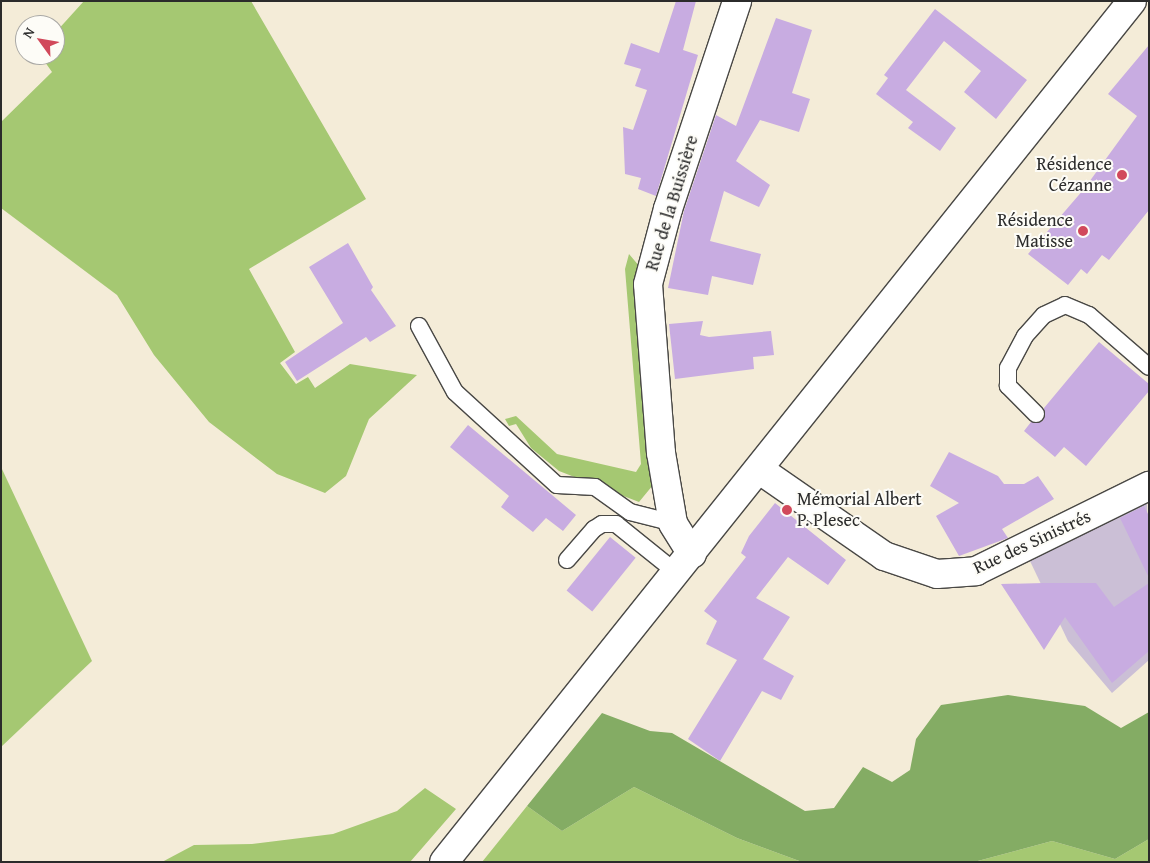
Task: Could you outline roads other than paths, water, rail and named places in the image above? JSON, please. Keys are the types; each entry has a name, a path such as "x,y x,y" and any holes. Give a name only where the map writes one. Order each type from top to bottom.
{"main road":[{"name":"Rue de la Buissière","path":"685,564 673,523 661,453 648,284 668,209 737,1"},
{"path":"444,862 685,564 1132,1"},
{"name":"Rue des Sinistrés","path":"760,470 884,556 937,574 976,571 1149,486"}],"lane":[{"path":"1036,414 1008,386 1008,368 1025,336 1044,315 1065,305 1089,315 1149,367"},
{"path":"419,326 455,392 557,485 595,487 630,512 673,523"},
{"path":"567,560 594,529 602,524 616,524 685,564"}],"place":[{"name":"Résidence Cézanne","path":"1122,175"},
{"name":"Résidence Matisse","path":"1083,231"},
{"name":"Mémorial Albert P. Plesec","path":"787,510"}]}
